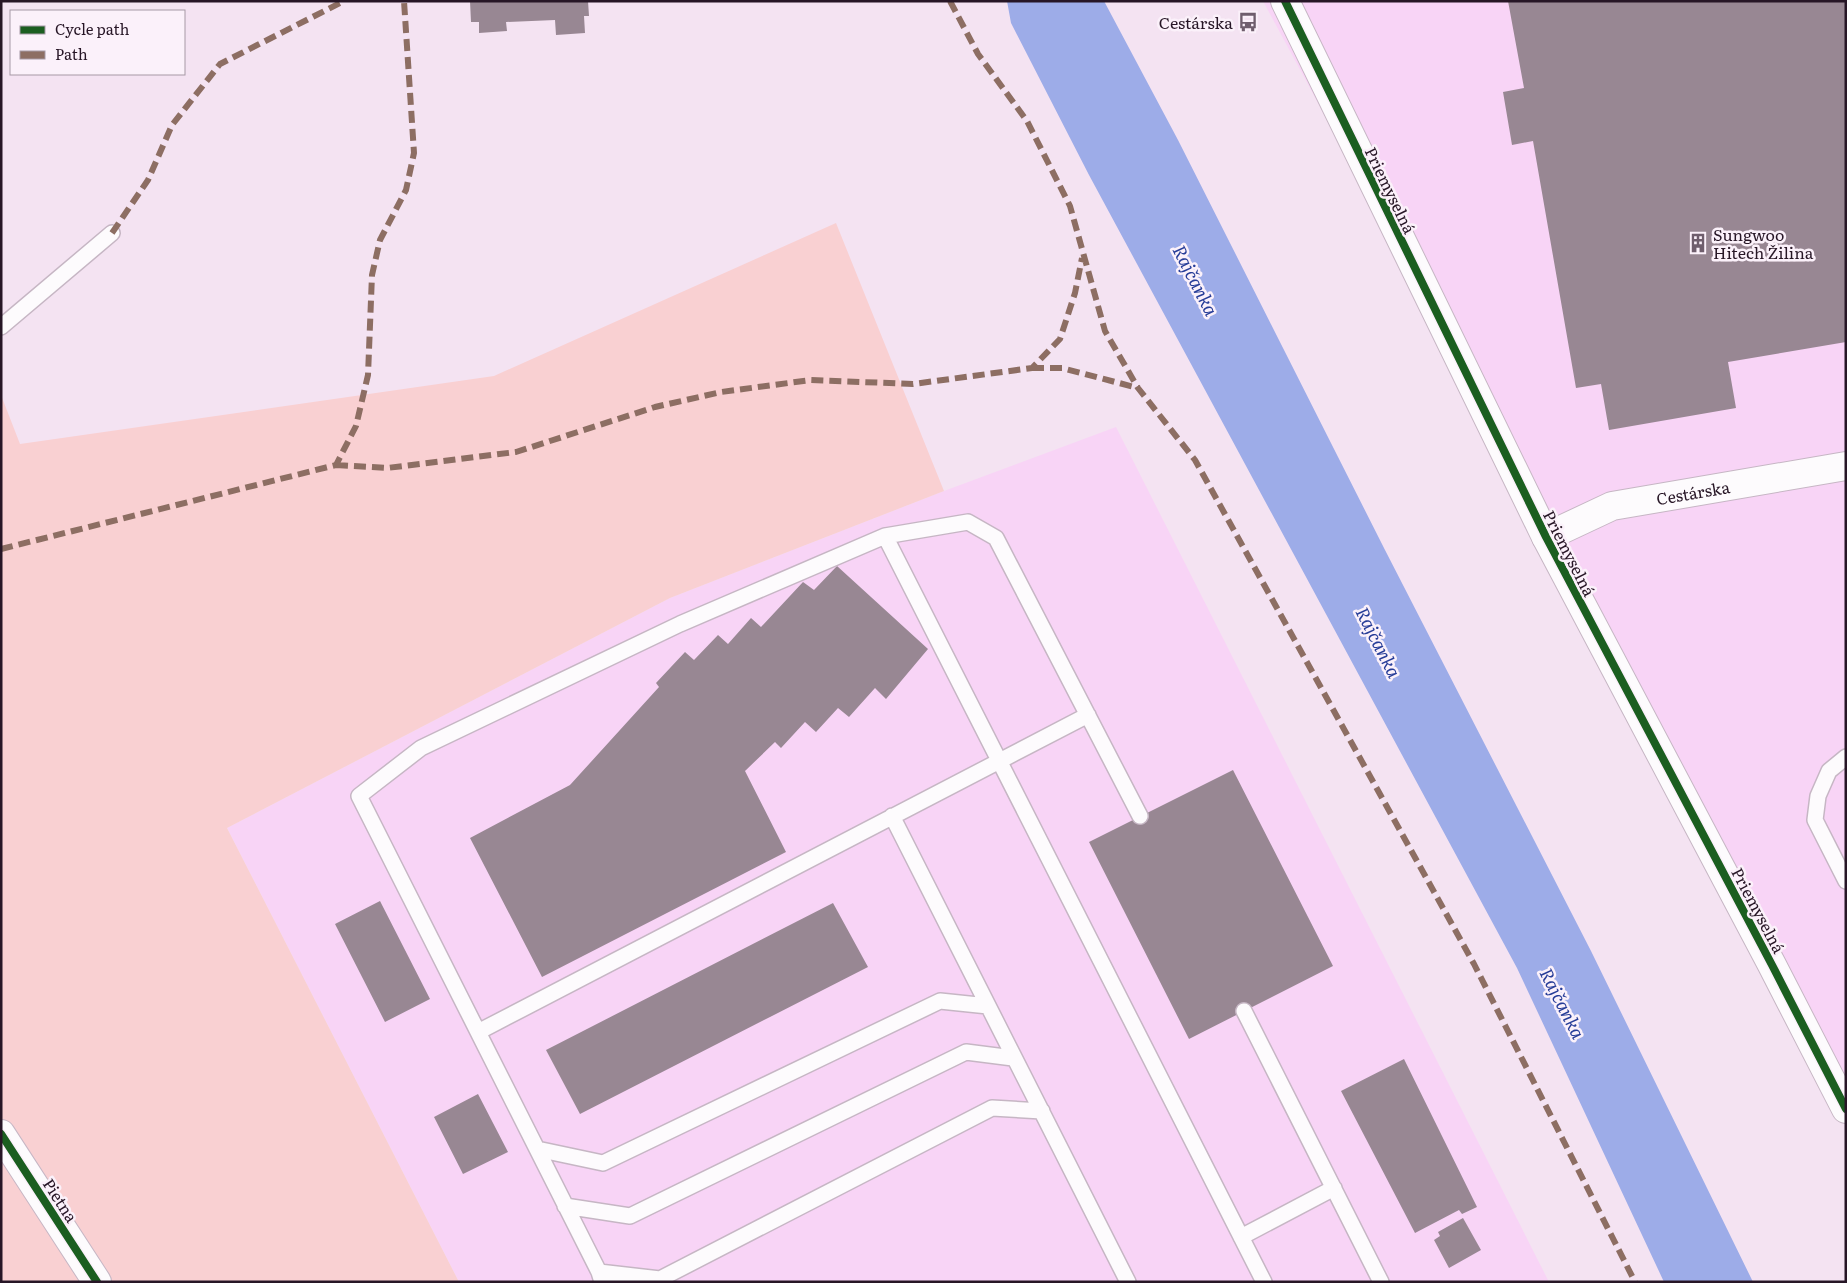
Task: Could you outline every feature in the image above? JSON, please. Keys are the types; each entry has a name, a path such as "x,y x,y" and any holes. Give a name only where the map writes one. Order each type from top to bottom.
{"street":[{"name":"Priemyselná","path":"1285,1 1546,537 1846,1109"},
{"name":"Cestárska","path":"1546,537 1612,506 1846,466"},
{"name":"Pietna","path":"1,1134 97,1282"}],"lane":[{"path":"1,327 112,233"},
{"path":"1042,1111 992,1108 660,1279 600,1277 360,796 421,748 680,624 885,536 968,522 996,538 1140,816"},
{"path":"885,536 1264,1282"},
{"path":"478,1032 1088,714"},
{"path":"1846,757 1829,772 1818,796 1815,820 1846,881"},
{"path":"892,816 1128,1282"},
{"path":"537,1149 603,1162 940,1000 988,1006"},
{"path":"1244,1011 1381,1282"},
{"path":"565,1206 630,1216 966,1052 1013,1058"},
{"path":"1241,1237 1334,1188"}],"shaded area":[{"path":"1263,1 1846,1 1846,1081"},
{"path":"836,223 944,491 670,598 227,828 459,1282 1,1282 1,395 20,444 494,376"},
{"path":"1116,427 1549,1282 459,1282 227,828 670,598 944,491"}],"water":[{"name":"Rajčanka","path":"1007,1 1104,1 1178,140 1385,550 1591,951 1753,1282 1664,1282 1517,968 1089,175 1011,23"}],"building":[{"path":"470,1 588,1 589,16 584,16 585,33 556,35 555,20 506,22 507,31 479,33 479,22 471,22"},
{"name":"Sungwoo Hitech Žilina","path":"1508,1 1846,1 1846,342 1728,362 1736,408 1609,430 1601,384 1576,388 1533,141 1512,145 1503,92 1524,88"},
{"path":"837,566 928,649 886,699 875,688 849,717 838,708 816,732 805,722 781,748 775,742 745,771 786,852 542,977 470,838 570,785 659,687 656,683 685,652 694,660 718,635 728,644 751,618 761,627 803,582 814,590"},
{"path":"1233,770 1333,966 1189,1039 1089,842"},
{"path":"380,901 430,999 385,1022 335,924"},
{"path":"833,903 868,967 580,1114 546,1050"},
{"path":"1404,1059 1477,1207 1462,1214 1459,1210 1415,1233 1341,1091"},
{"path":"478,1094 508,1152 463,1174 434,1117"},
{"path":"1463,1218 1481,1250 1449,1268 1434,1240 1440,1236 1438,1232"}],"marked path":[{"path":"112,233 148,180 172,125 220,64 344,1"},
{"path":"1,549 336,465 356,426 368,375 372,275 380,240 406,190 414,153 404,1"},
{"path":"950,1 978,54 1027,121 1070,206 1105,331 1138,388 1195,460 1474,964 1635,1282"},
{"path":"336,465 387,468 516,452 655,407 721,392 811,380 913,384 1032,368 1060,339 1075,293 1082,258"},
{"path":"1032,368 1062,368 1138,388"}],"cycle path":[{"path":"1285,1 1546,537 1846,1109"},
{"path":"1,1134 97,1282"}],"place":[{"name":"Cestárska","path":"1248,22"},
{"name":"Sungwoo Hitech Žilina","path":"1698,243"}]}
